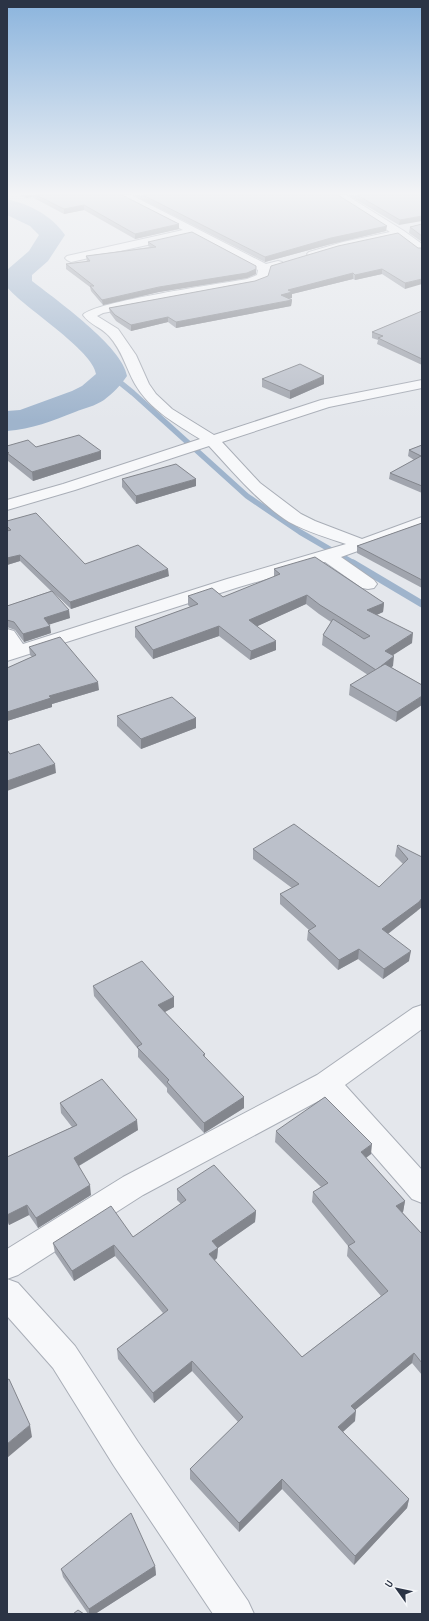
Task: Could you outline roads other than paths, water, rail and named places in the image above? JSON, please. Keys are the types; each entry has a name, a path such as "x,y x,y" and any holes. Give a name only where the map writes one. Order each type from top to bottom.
{"street":[{"path":"264,271 263,277 250,282 151,299 99,310 88,315 114,332 129,355 142,384 151,397 167,412 254,486 295,518 356,547"},
{"path":"7,505 70,487 326,403 422,384"},
{"path":"7,635 13,653 233,583 356,547 422,522"},
{"path":"330,555 368,584"},
{"path":"7,1265 133,1186 327,1083 422,1014"},
{"path":"327,1083 422,1190"},
{"path":"7,1293 64,1357 126,1454 235,1614"}],"waterway":[{"path":"7,421 24,420 83,398 93,393 112,376 111,369 95,349 64,320 18,283 19,272 21,271"},
{"path":"112,376 133,393 247,496 300,532 355,564"},
{"path":"353,563 422,604"}]}
